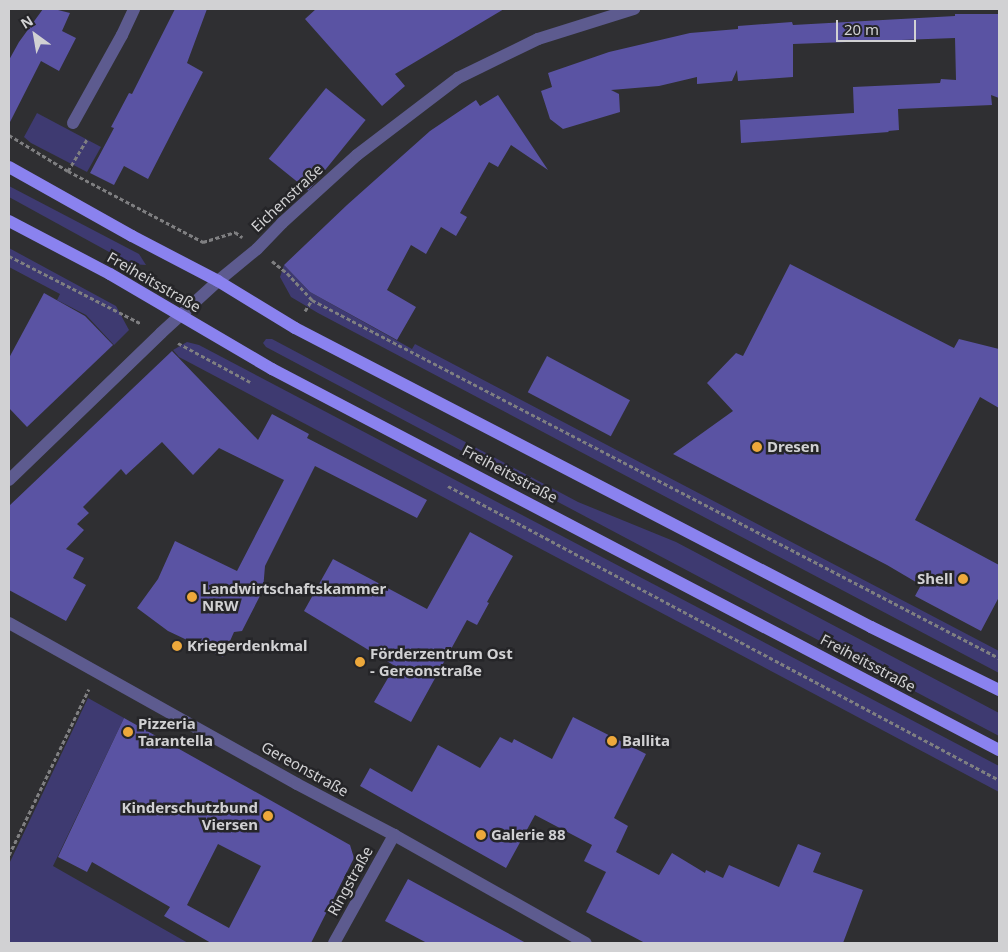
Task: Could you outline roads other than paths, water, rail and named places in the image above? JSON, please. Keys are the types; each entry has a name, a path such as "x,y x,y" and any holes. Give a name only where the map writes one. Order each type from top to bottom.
{"main road":[{"name":"Freiheitsstraße","path":"9,167 132,236 218,281 295,328 872,627 999,690"},
{"name":"Freiheitsstraße","path":"9,221 110,274 272,369 999,750"}],"street":[{"path":"74,122 122,35 134,9"},
{"name":"Eichenstraße","path":"9,480 161,334 218,281 257,249 282,223 357,155 458,78 538,39 634,9"},
{"name":"Gereonstraße","path":"9,623 586,943"},
{"name":"Ringstraße","path":"334,943 394,835"}],"place":[{"name":"Dresen","path":"757,447"},
{"name":"Shell","path":"963,579"},
{"name":"Landwirtschaftskammer NRW","path":"192,597"},
{"name":"Kriegerdenkmal","path":"177,646"},
{"name":"Förderzentrum Ost - Gereonstraße","path":"360,662"},
{"name":"Pizzeria Tarantella","path":"128,732"},
{"name":"Ballita","path":"612,741"},
{"name":"Kinderschutzbund Viersen","path":"268,816"},
{"name":"Galerie 88","path":"481,835"}]}
